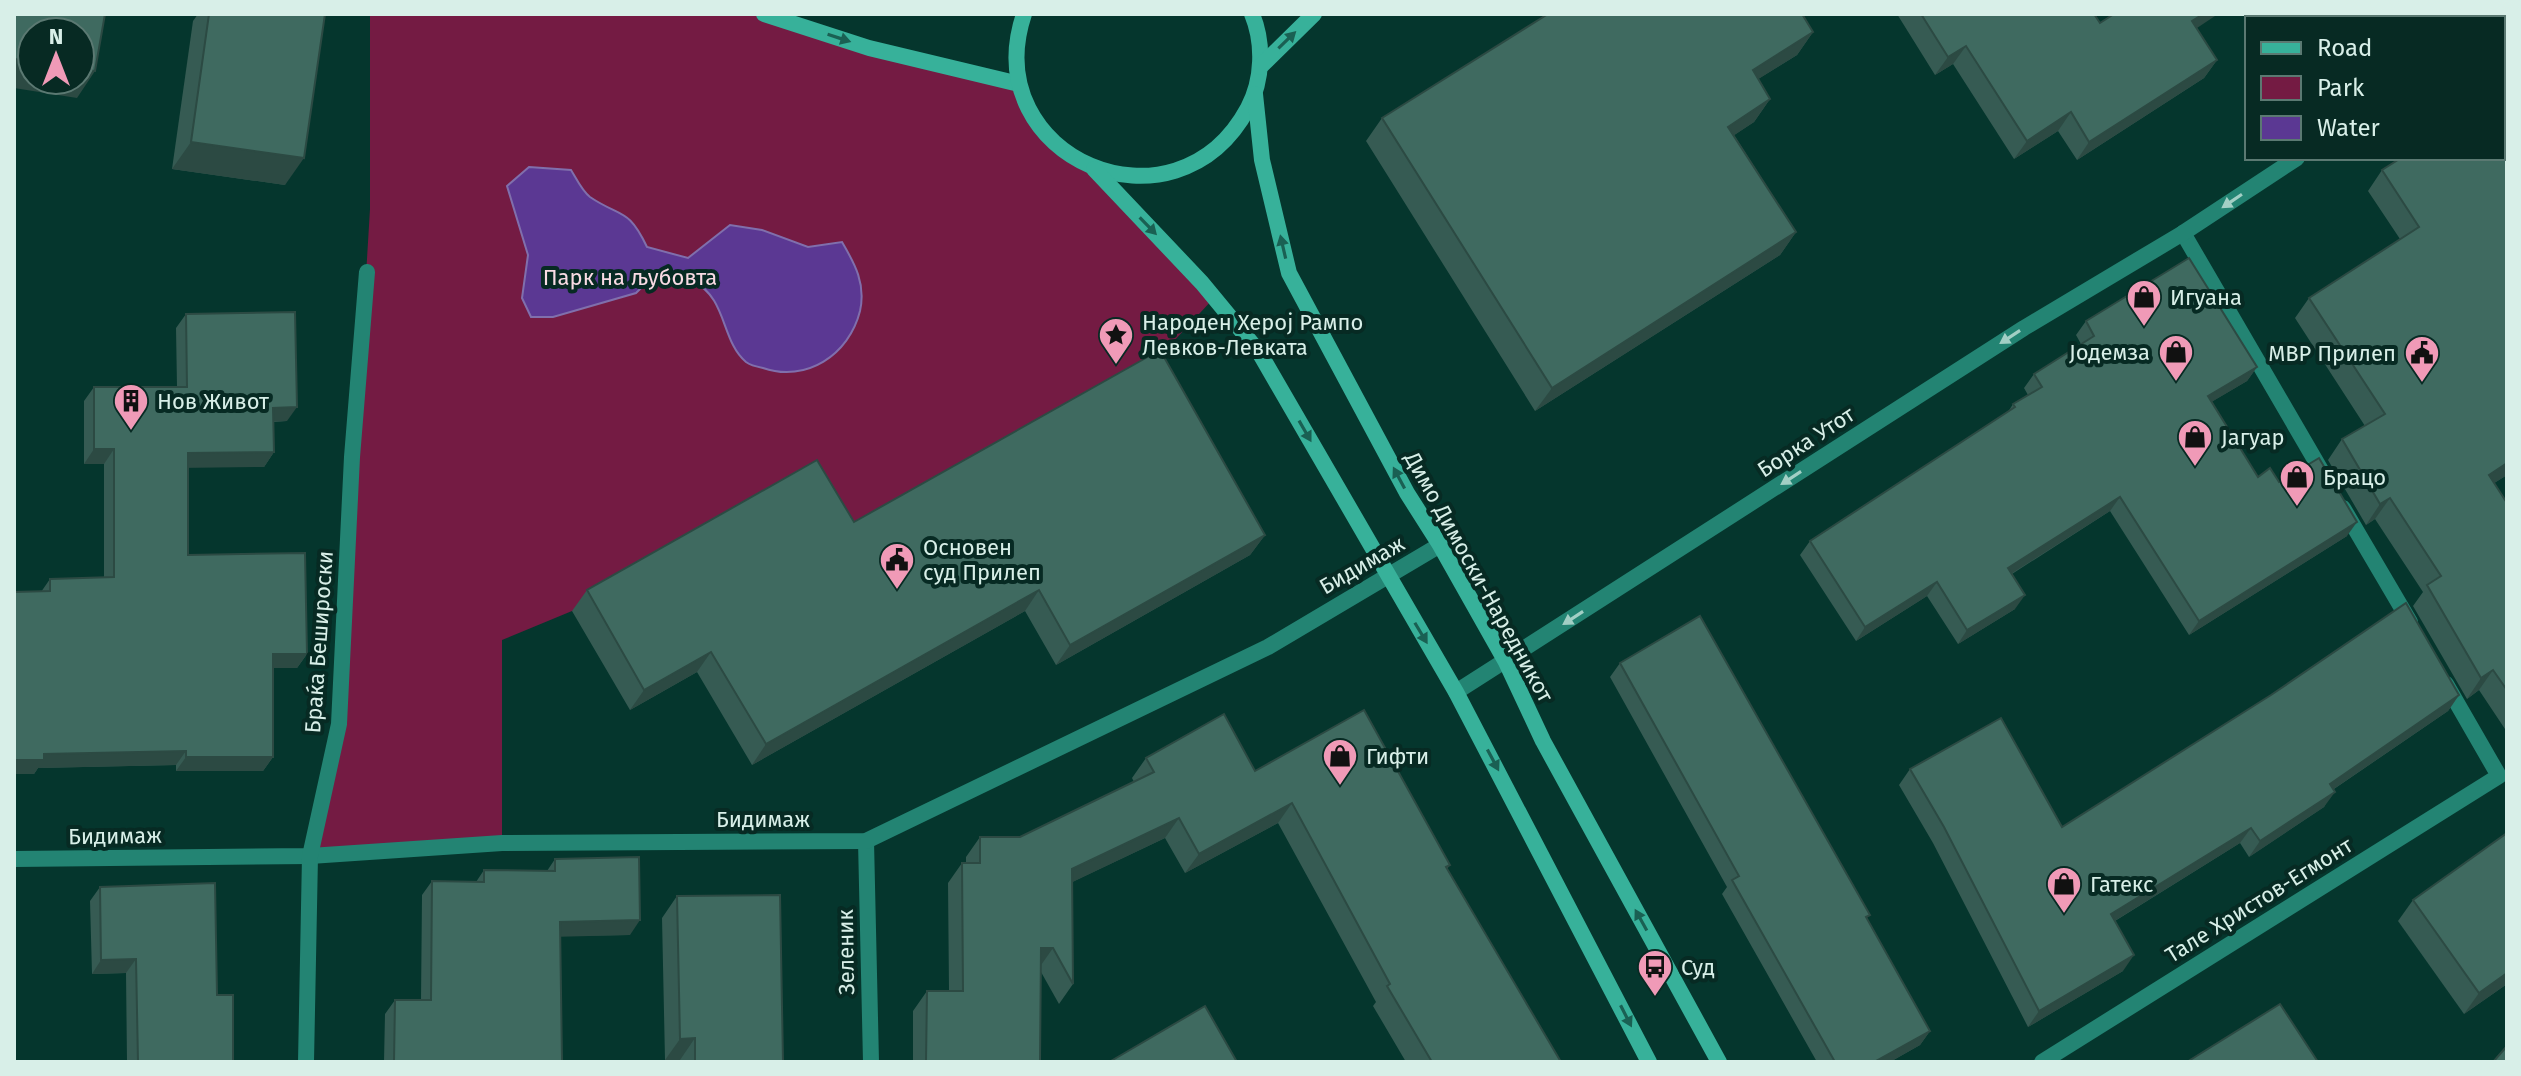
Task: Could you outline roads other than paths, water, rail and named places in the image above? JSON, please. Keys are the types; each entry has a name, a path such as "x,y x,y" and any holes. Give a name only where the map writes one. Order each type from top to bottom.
{"street":[{"path":"764,14 869,48 1019,84"},
{"path":"1024,14 1016,57 1019,84 1033,118 1056,147 1094,169 1202,283 1259,352 1456,692 1649,1062"},
{"path":"1094,169 1133,178 1172,173 1208,156 1236,129 1255,94 1260,67 1257,27 1252,14"},
{"path":"1260,67 1314,14"},
{"name":"Димо Димоски-Наредникот","path":"1255,94 1262,160 1289,273 1407,493 1506,662 1543,741 1719,1062"},
{"name":"Борка Утот","path":"1456,692 2024,328 2183,233 2294,160"},
{"path":"2183,233 2420,640"},
{"name":"Браќа Бешироски","path":"306,1062 310,856 339,724 352,457 367,272"},
{"name":"Бидимаж","path":"14,859 310,856 502,843 866,841 1268,647 1440,545"},
{"name":"Тале Христов-Егмонт","path":"2042,1062 2499,776 2436,667"},
{"name":"Зеленик","path":"866,841 871,1062"}],"water":[{"path":"529,167 571,170 590,197 629,219 647,247 688,258 730,225 762,230 808,247 842,242 855,266 862,292 854,327 846,341 824,362 795,372 779,372 746,362 732,343 713,298 705,289 685,279 652,277 636,293 553,317 531,317 522,298 528,255 507,186"}],"place":[{"name":"Игуана","path":"2144,328"},
{"name":"Народен Херој Рампо Левков-Левката","path":"1116,366"},
{"name":"Јодемза","path":"2176,383"},
{"name":"МВР Прилеп","path":"2422,384"},
{"name":"Нов Живот","path":"131,432"},
{"name":"Јагуар","path":"2195,468"},
{"name":"Брацо","path":"2297,508"},
{"name":"Основен суд Прилеп","path":"897,591"},
{"name":"Гифти","path":"1340,787"},
{"name":"Гатекс","path":"2064,915"},
{"name":"Суд","path":"1655,998"}],"park label":[{"name":"Парк на љубовта","path":"630,277"}]}
